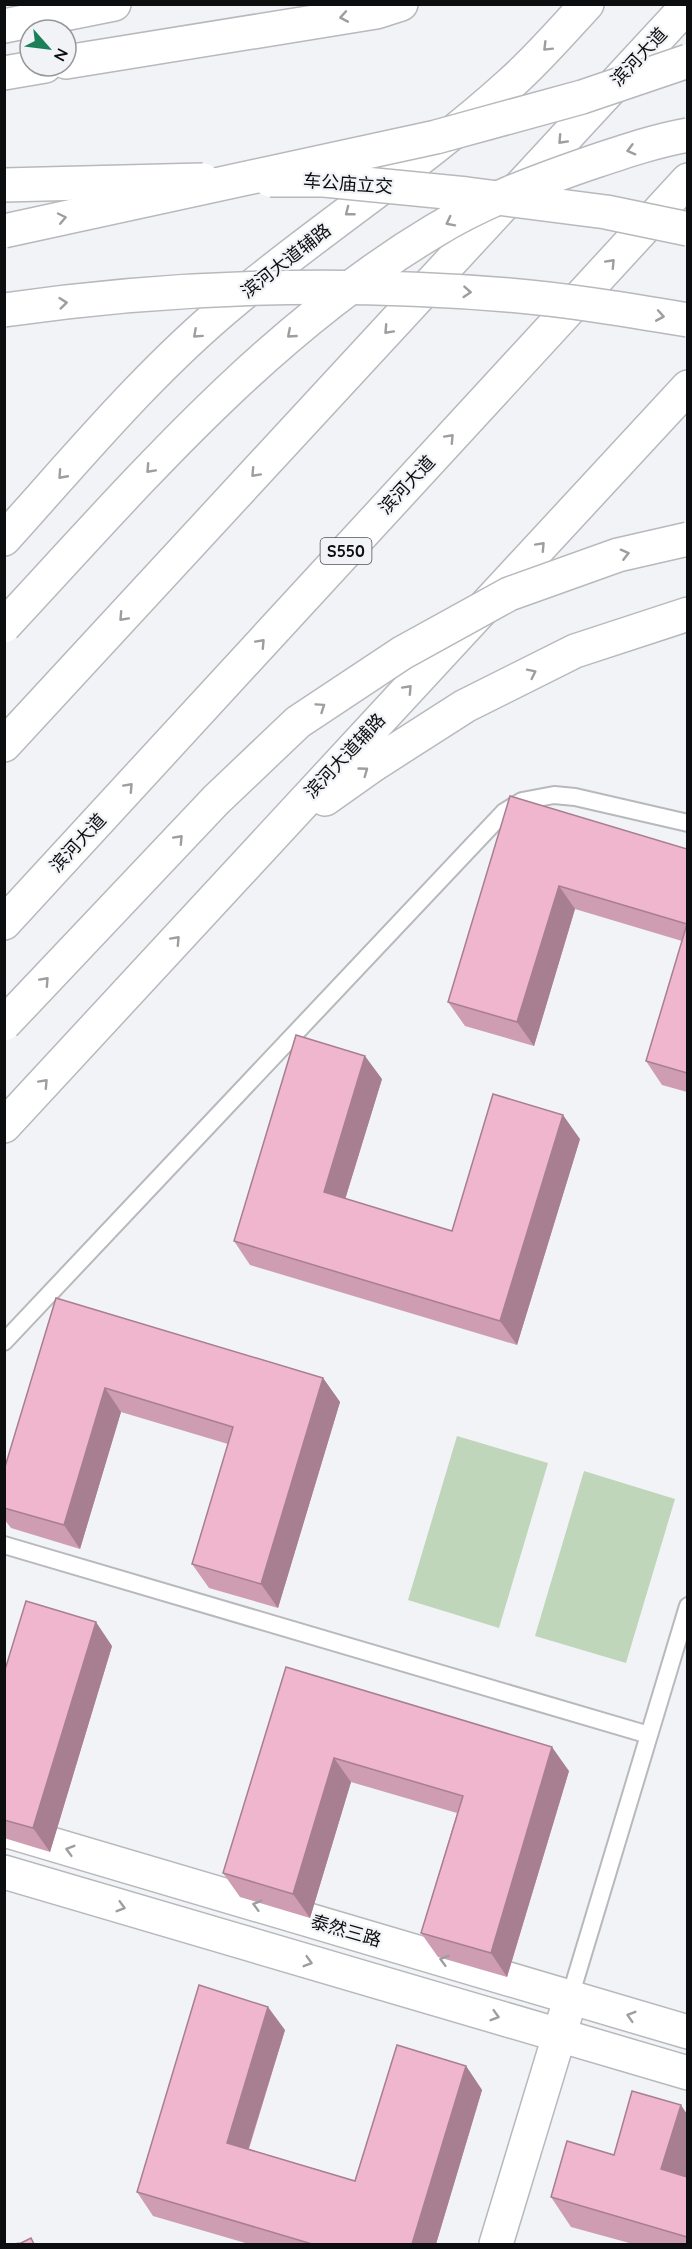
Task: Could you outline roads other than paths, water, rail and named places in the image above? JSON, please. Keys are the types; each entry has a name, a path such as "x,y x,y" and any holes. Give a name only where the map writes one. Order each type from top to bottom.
{"main road":[{"path":"4,26 114,4"},
{"path":"78,60 365,14 401,4"},
{"name":"滨河大道辅路","path":"4,539 180,348 234,301 464,123 513,82 587,4"},
{"name":"滨河大道","path":"4,745 687,5"},
{"path":"4,231 436,137 582,97 687,61"},
{"path":"4,626 177,440 242,376 303,322 369,272 436,230 495,200 558,174 621,153 687,135"},
{"name":"车公庙立交","path":"4,185 324,180 467,194 606,212 687,229"},
{"name":"滨河大道","path":"4,923 684,185"},
{"path":"4,310 204,290 290,287 400,288 509,295 603,306 687,320"},
{"name":"滨河大道辅路","path":"4,1126 687,387"},
{"path":"4,1024 216,800 298,722 402,653 508,594 618,555 687,539"},
{"path":"265,843 373,765 465,706 575,651 687,614"},
{"name":"泰然三路","path":"4,1830 687,2032"},
{"path":"4,1872 687,2073"},
{"path":"496,2244 570,1997"}],"lane":[{"path":"4,1342 504,812 522,801 554,795 575,797 687,823"},
{"path":"4,1545 649,1735"},
{"path":"570,1997 687,1606"}]}
